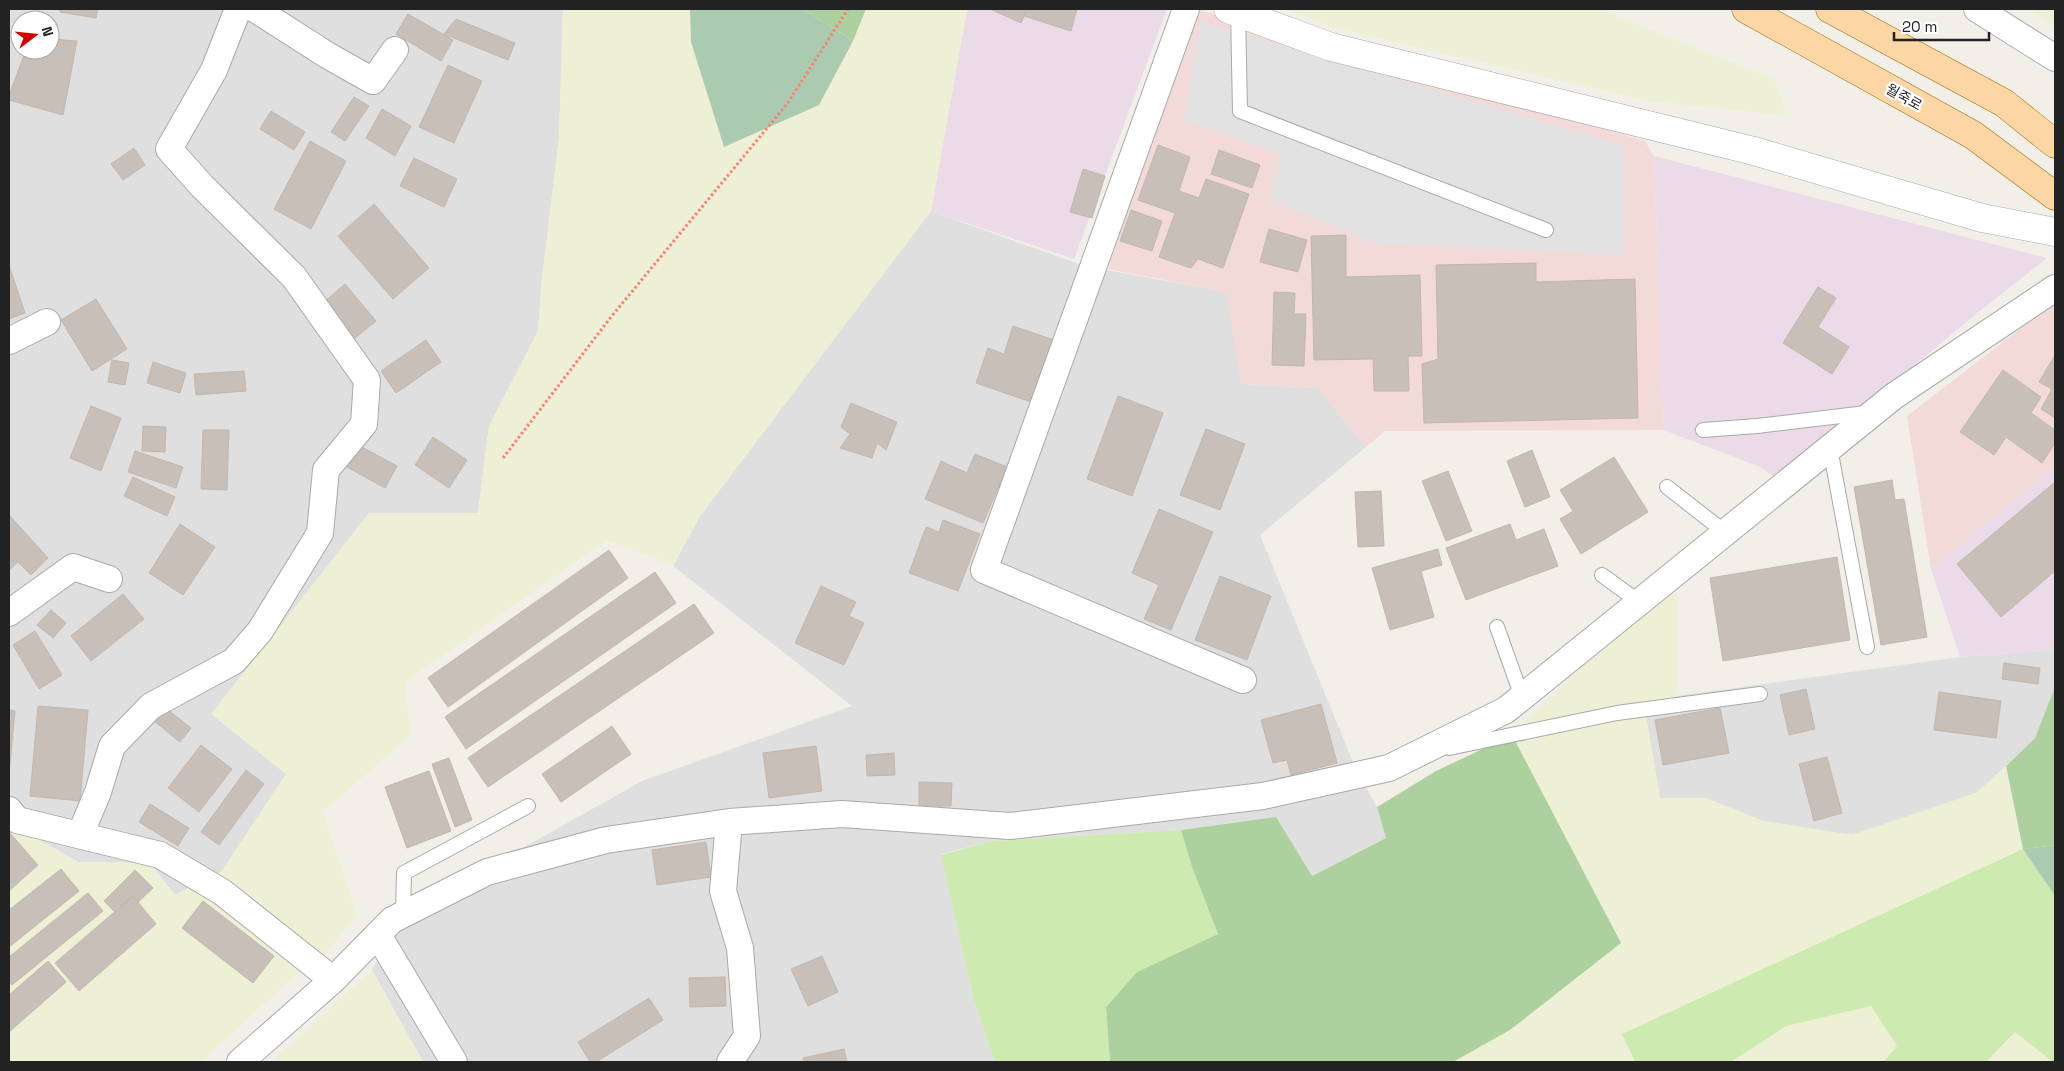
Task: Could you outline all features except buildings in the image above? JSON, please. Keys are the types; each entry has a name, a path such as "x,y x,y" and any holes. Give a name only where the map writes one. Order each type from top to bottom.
{"main road":[{"name":"월죽로","path":"1746,9 1973,135 2055,196"},
{"path":"1830,9 2004,103 2055,144"},
{"path":"2019,115 2055,116"}],"street":[{"path":"80,835 98,792 112,746 151,706 234,661 260,631 320,533 326,470 364,424 367,380 356,364 294,277 202,186 169,149 214,70 238,9"},
{"path":"255,9 373,81 395,50"},
{"path":"1186,9 984,570 1243,680"},
{"path":"1977,9 2055,58"},
{"path":"1233,11 1331,47 1754,152 1982,218 2055,232"},
{"path":"240,1062 333,980 392,920 487,872 606,840 729,822 842,814 1010,826 1263,796 1389,768 1506,710 1894,396 2055,288"},
{"path":"9,340 47,322"},
{"path":"9,613 73,567 109,579"},
{"path":"9,810 16,820 160,855 222,892 333,980"},
{"path":"729,822 723,891 740,948 747,1036 730,1062"},
{"path":"378,935 454,1062"}],"lane":[{"path":"1233,11 1240,111 1546,230"},
{"path":"1703,430 1757,426 1874,412"},
{"path":"1830,448 1867,647"},
{"path":"1667,487 1726,533"},
{"path":"1602,575 1639,602"},
{"path":"1497,627 1522,697"},
{"path":"1417,755 1617,713 1760,694"},
{"path":"403,914 404,873 528,806"}],"path":[{"path":"503,458 611,317 787,104 848,9"}],"shaded area":[{"path":"9,9 563,9 559,138 542,279 538,331 489,426 478,513 369,513 212,714 286,774 221,872 175,895 150,863 78,862 9,822"},
{"path":"967,9 1167,9 1074,259 931,211"},
{"path":"1196,9 1645,141 1654,156 1664,430 1385,431 1366,447 1318,388 1241,384 1226,292 1108,269"},
{"path":"1201,22 1623,145 1623,255 1374,243 1269,199 1282,154 1184,120"},
{"path":"1654,156 2047,258 1777,479 1760,467 1664,430"},
{"path":"931,211 1084,266 1227,292 1241,384 1318,388 1366,447 1260,535 1355,767 1377,807 1386,838 1311,876 1275,817 1181,830 992,841 941,854 974,1001 995,1062 423,1062 372,970 403,915 642,781 852,706 673,566 700,516"},
{"path":"2055,305 2055,466 1931,569 1907,416 2043,311"},
{"path":"2055,466 2055,650 1960,657 1931,569"},
{"path":"2055,650 2055,687 2035,738 1977,793 1852,835 1763,821 1706,798 1660,798 1644,704 1677,696 1960,657"}],"green space":[{"path":"563,9 690,9 691,42 853,41 866,9 967,9 931,211 700,516 673,566 607,540 405,682 411,735 323,812 357,915 322,957 221,872 286,774 211,714 369,513 478,513 489,426 538,331 542,279 559,138"},
{"path":"690,9 803,9 853,41 819,105 724,147 691,42"},
{"path":"803,9 866,9 853,41"},
{"path":"1283,9 1599,9 1775,79 1786,116 1648,101 1339,29"},
{"path":"2030,9 2055,9 2055,27"},
{"path":"1677,591 1677,696 1644,704 1660,798 1706,798 1763,821 1852,835 1976,793 2006,766 2023,849 1622,1034 1635,1062 1453,1062 1510,1030 1621,943 1512,735 1593,654"},
{"path":"2055,687 2055,845 2023,849 2006,766 2035,738"},
{"path":"1512,735 1621,943 1510,1030 1453,1062 1110,1062 1106,1007 1137,972 1218,934 1192,867 1181,830 1276,817 1312,876 1386,838 1377,807 1436,771"},
{"path":"9,822 78,862 150,863 175,895 195,885 298,973 201,1062 9,1062"},
{"path":"1181,830 1192,867 1218,934 1137,972 1106,1007 1110,1062 995,1062 974,1001 941,855 992,841"},
{"path":"2055,845 2055,896 2023,849"},
{"path":"2023,849 2055,896 2055,1062 2015,1032 1986,1062 1883,1062 1897,1046 1871,1006 1786,1026 1731,1062 1635,1062 1622,1034"},
{"path":"372,970 423,1062 271,1062"},
{"path":"1871,1006 1897,1046 1883,1062 1731,1062 1786,1026"},
{"path":"2015,1032 2053,1062 1986,1062"}]}
